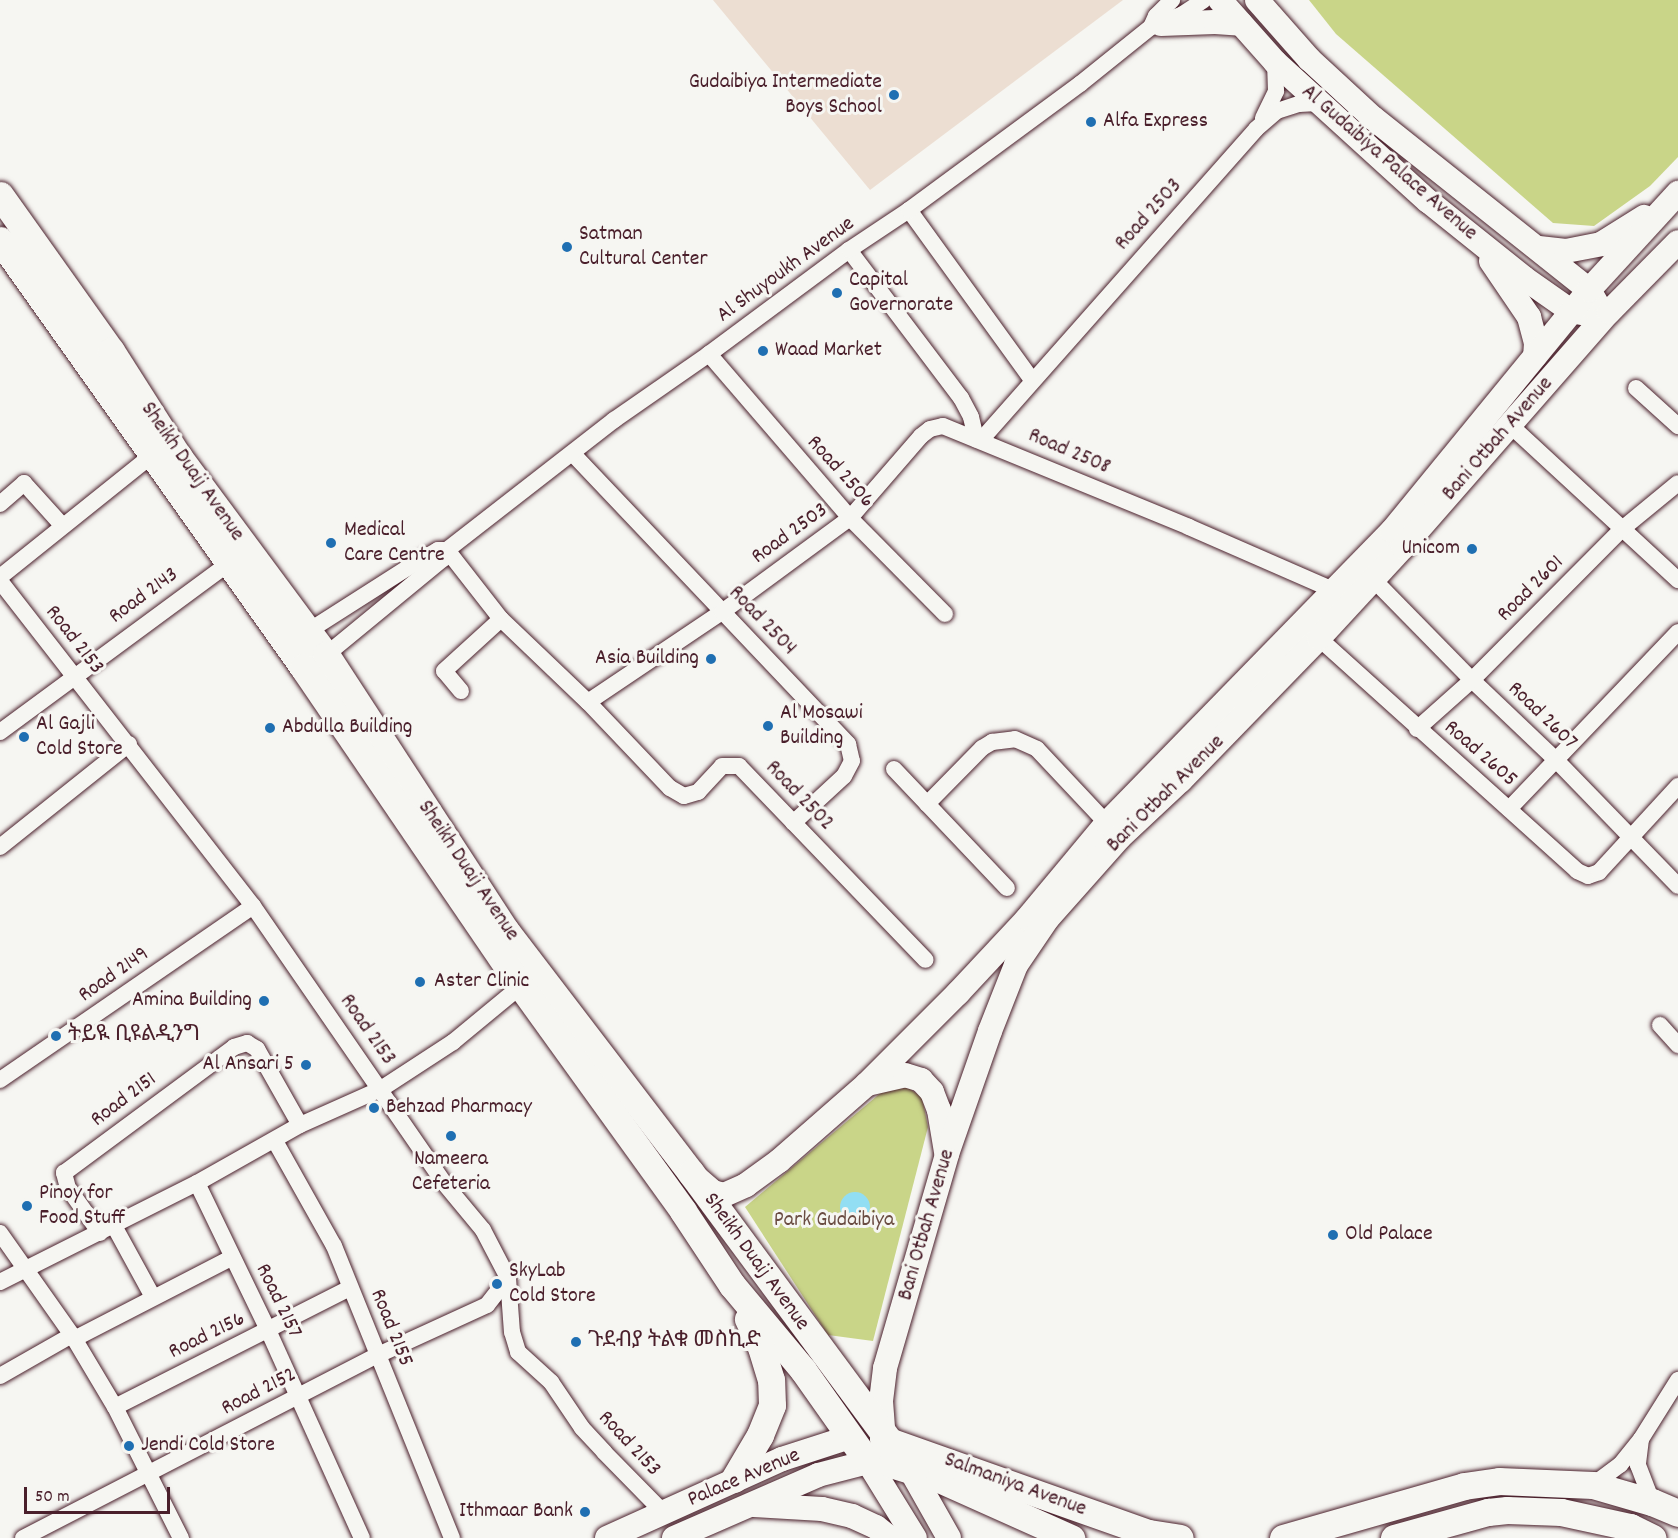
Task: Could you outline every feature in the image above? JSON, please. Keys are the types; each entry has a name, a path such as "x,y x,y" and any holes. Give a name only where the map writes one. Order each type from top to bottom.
{"main road":[{"name":"Al Gudaibiya Palace Avenue","path":"1220,0 1275,62 1318,103 1478,242 1571,311"},
{"name":"Al Gudaibiya Palace Avenue","path":"1257,0 1309,59 1373,118 1589,290"},
{"path":"1156,25 1215,22 1241,24"},
{"name":"Sheikh Duaij Avenue","path":"0,195 111,351 521,986 683,1211 732,1286 803,1370 868,1462 915,1538"},
{"path":"1539,248 1566,251 1601,244 1675,196"},
{"name":"Bani Otbah Avenue","path":"692,1173 712,1192 724,1195 737,1191 779,1161 867,1084 1113,830 1181,780 1344,596 1392,531 1571,311 1675,196"},
{"name":"Sheikh Duaij Avenue","path":"0,240 229,563 306,652 506,931 692,1173 885,1439 910,1469 949,1538"},
{"path":"1478,242 1529,316 1536,343 1535,356"},
{"name":"Bani Otbah Avenue","path":"1344,596 1374,580 1604,315 1678,242"},
{"path":"1589,290 1604,315"},
{"path":"1571,311 1604,315"},
{"name":"Bani Otbah Avenue","path":"885,1439 881,1401 885,1368 947,1154 990,1031 1016,965 1113,830"},
{"path":"867,1084 904,1076 921,1080 932,1092 939,1110 947,1154"},
{"path":"732,1286 761,1347 771,1380 772,1406 760,1435 734,1479"},
{"name":"Palace Avenue","path":"607,1538 782,1459 850,1437 885,1439"},
{"path":"868,1462 885,1439"},
{"name":"Salmaniya Avenue","path":"885,1439 1113,1521 1149,1533 1180,1538"},
{"name":"Palace Avenue","path":"674,1538 818,1475 868,1462 891,1464 910,1469"},
{"name":"Salmaniya Avenue","path":"910,1469 968,1490 1071,1538"},
{"path":"1283,1538 1464,1486 1518,1481 1593,1485 1652,1502 1678,1513"},
{"path":"749,1505 822,1509 852,1516 876,1527 890,1538"},
{"path":"1394,1538 1488,1512 1506,1510 1562,1512 1630,1527 1653,1538"}],"street":[{"name":"Al Shuyoukh Avenue","path":"1156,25 1156,15 1172,0"},
{"name":"Al Shuyoukh Avenue","path":"306,652 443,560 447,550 614,420 710,354 849,250 909,210 1156,25 1184,14 1204,0"},
{"name":"Road 2503","path":"1256,129 1273,102 1276,91 1275,62"},
{"name":"Road 2503","path":"588,702 722,612 850,518 930,429 943,426 979,439 1256,129 1277,111 1299,104 1318,103"},
{"path":"909,210 1032,380"},
{"path":"849,250 962,399 979,439"},
{"name":"Road 2506","path":"710,354 850,518 945,614"},
{"path":"1636,388 1678,426"},
{"path":"1510,425 1678,580"},
{"name":"Road 2508","path":"979,439 1344,596"},
{"name":"Road 2504","path":"573,454 848,744 852,761 844,776 793,823"},
{"path":"0,579 62,525 151,456"},
{"path":"0,504 24,483 62,525"},
{"name":"Road 2601","path":"1418,729 1472,680 1622,528 1678,483"},
{"name":"Al Shuyoukh Avenue","path":"306,652 428,555 438,550 447,550"},
{"name":"Road 2502","path":"447,550 501,619 677,792 684,796 698,792 722,766 739,766 926,960"},
{"name":"Road 2143","path":"0,732 229,563"},
{"name":"Road 2153","path":"0,579 253,906 444,1183 483,1230 508,1278 512,1332 518,1352 551,1383 582,1428 664,1513"},
{"name":"Road 2607","path":"1374,580 1472,680 1556,760 1678,886"},
{"path":"461,691 444,671 501,619"},
{"name":"Road 2605","path":"1311,631 1577,871 1588,876 1599,872 1631,837"},
{"path":"1509,809 1678,632"},
{"path":"927,804 982,748 992,742 1016,739 1037,749 1113,830"},
{"path":"0,847 129,744"},
{"path":"894,769 1008,888"},
{"path":"1631,837 1678,786"},
{"name":"Road 2149","path":"0,1080 253,906"},
{"path":"0,1282 197,1183 300,1125 381,1089 453,1042 521,986"},
{"path":"1660,1025 1678,1045"},
{"name":"Road 2151","path":"106,1228 68,1188 64,1173 234,1047 247,1042 257,1049 300,1125"},
{"name":"Road 2155","path":"275,1141 334,1246 452,1538"},
{"name":"Road 2157","path":"197,1183 231,1258 268,1330 362,1538"},
{"path":"106,1228 153,1297"},
{"path":"0,1233 73,1337 115,1407 151,1474 181,1538"},
{"path":"0,1376 231,1258"},
{"name":"Road 2152","path":"23,1538 378,1355 487,1305 508,1278"},
{"name":"Road 2156","path":"115,1407 350,1288"},
{"path":"1593,1485 1620,1465 1641,1439 1678,1380"},
{"path":"1641,1439 1638,1465 1652,1502"}],"shaded area":[{"name":"Gudaibiya Intermediate Boys School","path":"713,0 1123,0 870,190"}],"green space":[{"path":"1309,0 1678,0 1678,157 1650,186 1594,226 1553,223 1336,34"},
{"name":"Park Gudaibiya","path":"896,1080 922,1097 928,1127 873,1341 828,1335 745,1207"}],"water":[{"path":"855,1192 866,1196 870,1207 866,1218 855,1222 844,1218 840,1207 844,1196"}],"place":[{"name":"Gudaibiya Intermediate Boys School","path":"894,95"},
{"name":"Alfa Express","path":"1091,122"},
{"name":"Satman Cultural Center","path":"567,247"},
{"name":"Capital Governorate","path":"837,293"},
{"name":"Waad Market","path":"763,351"},
{"name":"Medical Care Centre","path":"331,543"},
{"name":"Unicom","path":"1472,549"},
{"name":"Asia Building","path":"711,659"},
{"name":"Al Mosawi Building","path":"768,726"},
{"name":"Abdulla Building","path":"270,728"},
{"name":"Al Gajli Cold Store","path":"24,737"},
{"name":"Aster Clinic","path":"420,982"},
{"name":"Amina Building","path":"264,1001"},
{"name":"ትይዪ ቢዩልዲንግ","path":"56,1036"},
{"name":"Al Ansari 5","path":"306,1065"},
{"name":"Behzad Pharmacy","path":"374,1108"},
{"name":"Nameera Cefeteria","path":"451,1136"},
{"name":"Pinoy for Food Stuff","path":"27,1206"},
{"name":"Old Palace","path":"1333,1235"},
{"name":"SkyLab Cold Store","path":"497,1284"},
{"name":"ጉደብያ ትልቁ መስኪድ","path":"576,1342"},
{"name":"Jendi Cold Store","path":"129,1446"},
{"name":"Ithmaar Bank","path":"585,1512"}]}
